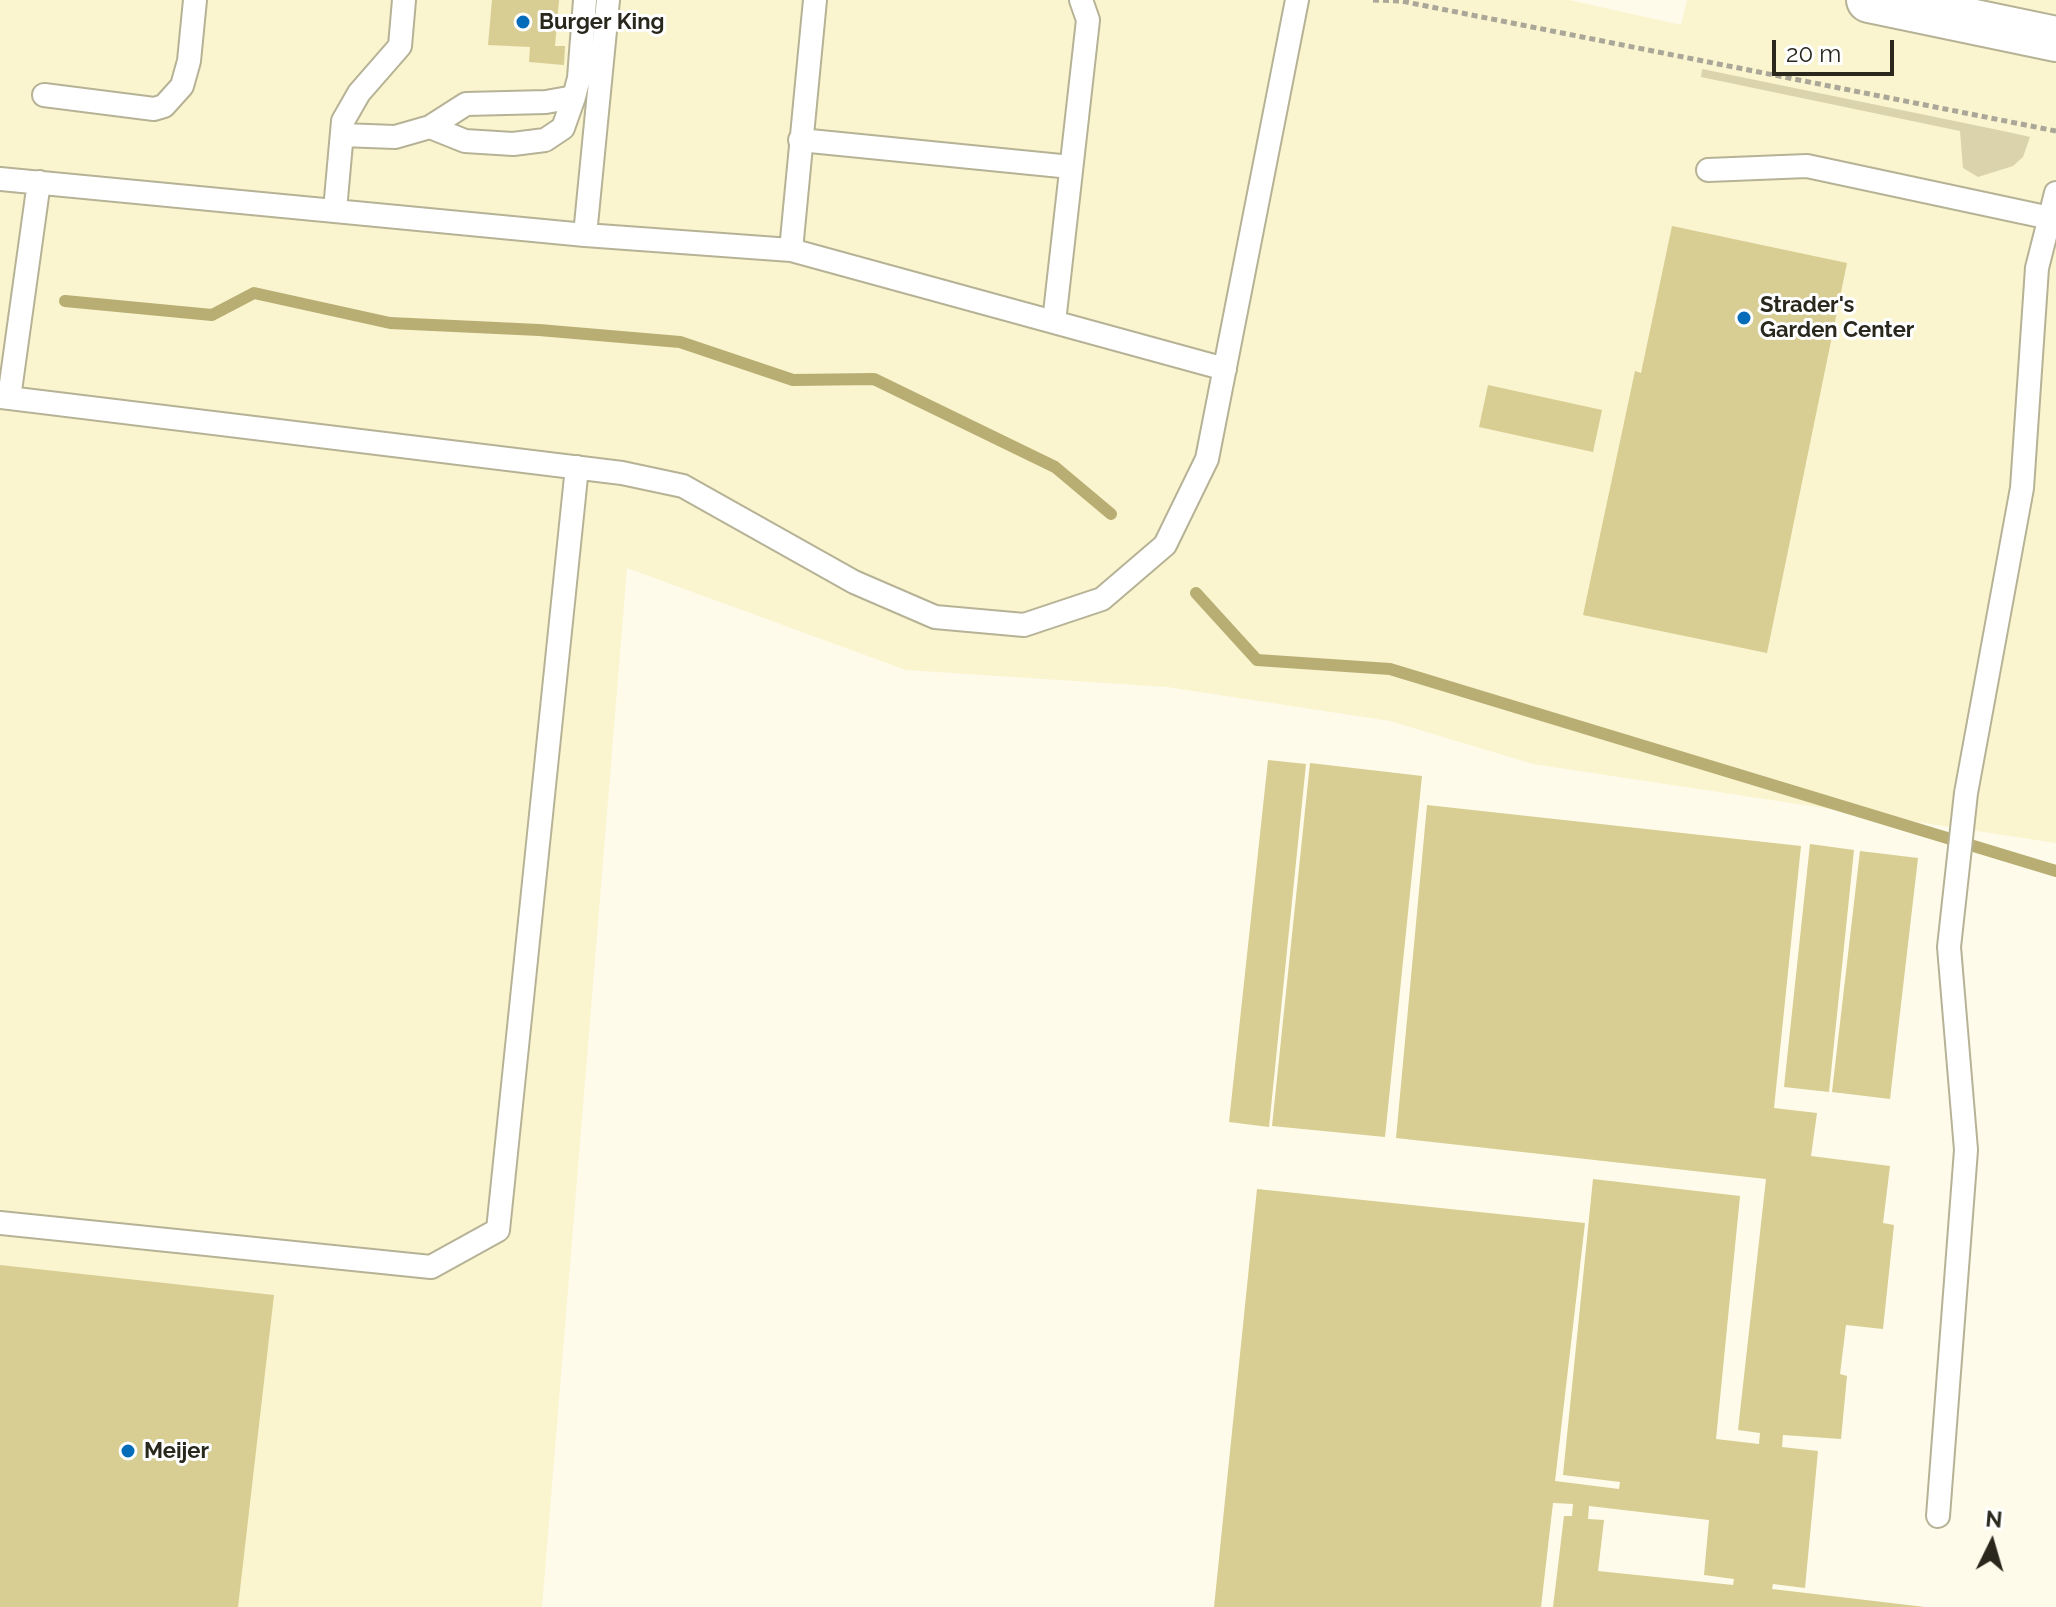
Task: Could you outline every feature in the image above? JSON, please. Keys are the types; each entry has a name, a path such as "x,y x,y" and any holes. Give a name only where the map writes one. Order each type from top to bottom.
{"main road":[{"path":"1869,0 2056,39"}],"lane":[{"path":"44,95 154,109 164,106 182,86 189,61 195,0"},
{"path":"335,210 343,121 359,93 400,46 404,0"},
{"path":"430,127 465,141 513,144 545,140 563,128 579,78 585,0"},
{"path":"585,235 608,0"},
{"path":"791,250 815,0"},
{"path":"1054,322 1088,20 1081,0"},
{"path":"39,182 4,397 577,467 683,486 854,582 935,617 1024,625 1102,599 1165,545 1207,459 1297,0"},
{"path":"342,135 395,137 430,127 466,104 546,102 574,97"},
{"path":"800,140 1071,167"},
{"path":"1708,170 1807,166 2050,218"},
{"path":"0,179 585,235 791,250 1225,369"},
{"path":"1938,1516 1966,1150 1949,947 1964,817 2022,488 2037,268 2056,193"},
{"path":"0,1223 431,1267 498,1230 577,467"}],"path":[{"path":"1373,0 1401,1 2056,131"}],"shaded area":[{"path":"0,0 1569,0 1681,25 1687,0 2056,0 2056,843 1533,764 1390,721 1167,687 906,670 627,568 542,1607 0,1607"},
{"path":"1702,69 2030,137 2023,157 2013,166 1978,177 1963,168 1960,131 1701,77"}],"building":[{"name":"Burger King","path":"492,0 559,0 555,46 565,46 564,65 529,62 530,47 488,45"},
{"path":"1672,226 1847,263 1767,653 1583,615 1635,371 1641,373"},
{"path":"1488,385 1602,410 1593,452 1479,427"},
{"path":"1268,760 1306,764 1269,1127 1229,1122"},
{"path":"1310,763 1422,776 1385,1137 1272,1126"},
{"path":"1427,805 1801,846 1774,1108 1817,1113 1811,1156 1890,1166 1883,1223 1894,1225 1883,1329 1846,1325 1840,1374 1847,1376 1841,1439 1783,1435 1782,1447 1818,1451 1805,1588 1773,1584 1772,1589 1925,1607 1553,1607 1564,1516 1572,1516 1573,1504 1553,1503 1541,1607 1214,1607 1257,1189 1585,1223 1555,1481 1619,1489 1620,1482 1563,1475 1593,1179 1740,1196 1716,1439 1759,1444 1760,1433 1738,1430 1766,1179 1396,1138","holes":["1589,1506 1709,1520 1704,1575 1734,1579 1733,1585 1598,1571 1604,1520 1588,1519"]},
{"path":"1810,844 1854,850 1829,1092 1784,1087"},
{"path":"1860,851 1918,858 1890,1099 1832,1092"},
{"name":"Meijer","path":"0,1265 274,1295 238,1607 0,1607"}],"waterway":[{"path":"65,301 212,315 254,293 390,323 539,330 680,342 793,380 874,379 1055,467 1111,514"},
{"path":"1196,593 1257,660 1390,669 2056,871"}],"place":[{"name":"Burger King","path":"523,22"},
{"name":"Strader's Garden Center","path":"1744,318"},
{"name":"Meijer","path":"128,1451"}]}
